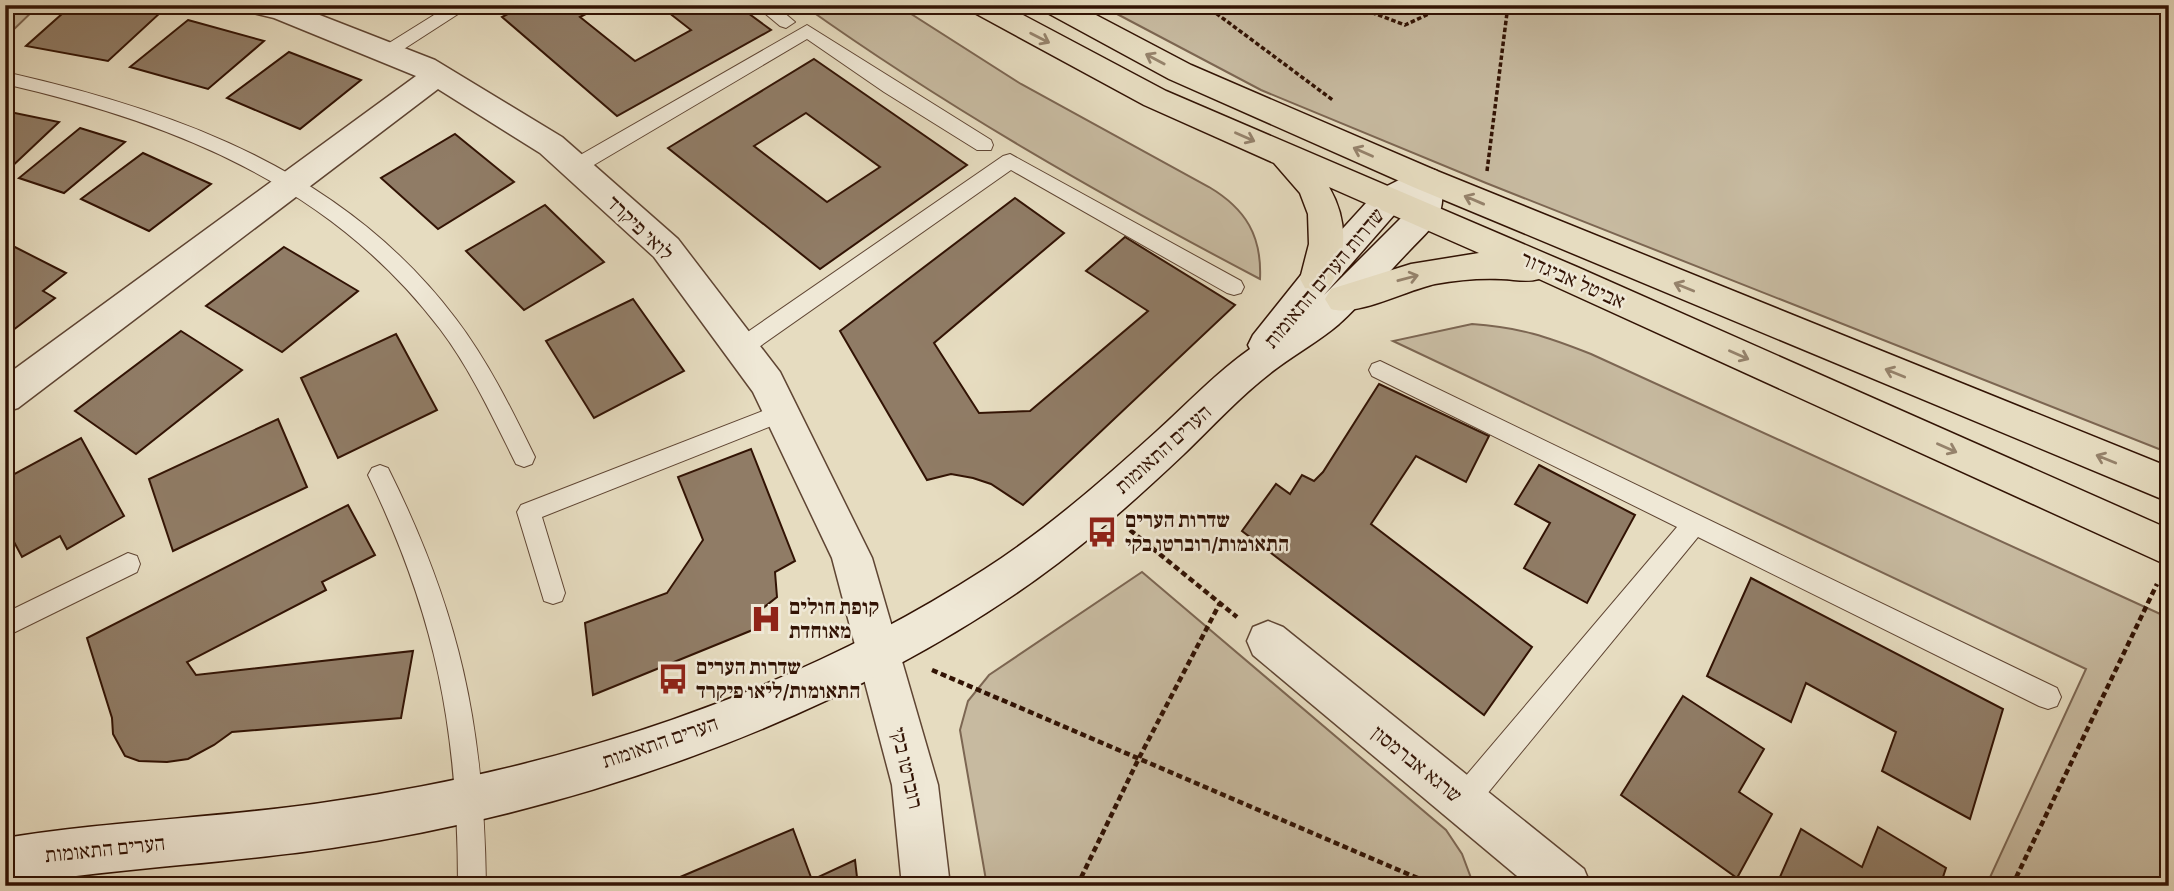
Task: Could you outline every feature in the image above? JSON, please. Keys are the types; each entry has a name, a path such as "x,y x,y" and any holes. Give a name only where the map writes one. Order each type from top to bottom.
{"main road":[{"name":"אביטל אביגדור","path":"981,5 1155,98 1390,199 1424,196 2169,485"},
{"name":"אביטל אביגדור","path":"1054,5 1424,196 1565,276 2166,560"},
{"path":"1281,152 1312,184 1324,207 1328,235 1325,258 1330,289 1455,268 1522,268 1565,276"}],"street":[{"name":"לואי פיקרד","path":"255,5 282,11 424,67 551,145 666,248 767,383 852,558 881,651"},
{"path":"5,397 437,75"},
{"name":"שדרות הערים התאומות","path":"1330,289 1370,274 1424,196"},
{"name":"שדרות הערים התאומות","path":"1252,366 1318,321 1330,289 1390,199"},
{"name":"הערים התאומות","path":"5,862 126,845 228,838 336,824 471,798 562,775 674,740 782,698 881,651 977,597 1060,539 1252,366"},
{"name":"שרגא אברמסון","path":"1268,641 1567,886"},
{"name":"רוברטו בקי","path":"881,651 915,785 926,886"}],"lane":[{"path":"387,52 436,19 464,5"},
{"path":"763,5 786,22"},
{"path":"575,167 807,31 890,88 985,145"},
{"path":"5,78 121,106 186,129 246,156 293,183 355,227 404,271 447,324 488,385 524,457"},
{"path":"741,348 1010,161 1234,287"},
{"path":"1380,370 2048,697"},
{"path":"553,593 529,512 781,413"},
{"path":"380,475 416,546 445,634 460,708 471,798 472,886"},
{"path":"1462,801 1694,524"},
{"path":"5,626 128,564"}],"path":[{"path":"1205,5 1339,104"},
{"path":"1352,5 1405,25 1448,5"},
{"path":"1486,183 1508,5"},
{"path":"1100,505 1268,641"},
{"path":"2012,886 2166,560"},
{"path":"1077,886 1139,758 1220,603"},
{"path":"881,651 1436,886"}],"shaded area":[{"path":"5,5 39,5 5,38"},
{"path":"803,5 897,5 1021,84 1209,187 1233,205 1249,225 1258,250 1260,279 1142,216 970,116"},
{"path":"1100,5 2169,5 2169,453 1486,183 1261,90"},
{"path":"1472,324 1533,334 1591,354 2169,618 2169,886 1986,886 2086,669 1393,341"},
{"path":"1142,572 1446,830 1462,854 1474,886 987,886 960,730 968,701 989,675"}],"building":[{"path":"72,5 115,5 160,13 108,61 26,46"},
{"path":"525,5 603,5 580,17 635,61 691,30 659,5 737,5 771,30 617,116 502,17"},
{"path":"188,20 264,41 208,89 130,67"},
{"path":"289,52 361,80 300,129 227,98"},
{"path":"814,59 967,165 820,269 668,148","holes":["806,113 880,167 827,202 754,146"]},
{"path":"5,111 59,122 5,173"},
{"path":"80,128 125,142 64,193 19,178"},
{"path":"455,134 514,182 438,229 381,178"},
{"path":"143,153 211,184 149,231 81,199"},
{"path":"1015,198 1064,233 934,343 979,413 1030,411 1148,311 1086,271 1125,237 1235,305 1023,505 991,484 973,478 951,474 927,480 840,331"},
{"path":"545,205 604,262 524,310 466,251"},
{"path":"5,242 66,273 43,291 55,298 8,334 5,333"},
{"path":"284,247 358,291 282,352 206,306"},
{"path":"633,299 684,371 594,418 546,341"},
{"path":"181,331 242,370 136,454 75,411"},
{"path":"396,334 437,410 338,458 301,378"},
{"path":"1379,384 1489,436 1466,482 1416,456 1371,524 1532,647 1484,715 1242,531 1276,484 1290,494 1302,475 1314,481 1323,472"},
{"path":"278,419 307,487 173,551 149,479"},
{"path":"81,438 124,516 67,549 60,536 22,557 5,525 5,479"},
{"path":"751,449 795,561 775,572 777,597 753,616 755,629 593,695 585,623 667,593 703,540 678,477"},
{"path":"1539,465 1635,515 1587,603 1524,568 1550,523 1515,504"},
{"path":"348,505 375,555 322,582 326,590 187,662 196,675 413,651 401,718 232,732 188,759 167,762 139,761 125,756 113,734 112,718 87,638"},
{"path":"1751,578 2003,709 1970,819 1882,771 1896,732 1806,683 1791,722 1707,676"},
{"path":"1683,696 1764,749 1739,792 1772,814 1737,878 1621,795"},
{"path":"1878,827 1946,868 1940,886 1776,886 1801,829 1862,867"},
{"path":"793,829 812,880 855,860 858,886 659,886"}],"place":[{"name":"שדרות הערים התאומות/רוברטו בקי","path":"1102,532"},
{"name":"קופת חולים מאוחדת","path":"766,619"},
{"name":"שדרות הערים התאומות/ליאו פיקרד","path":"673,679"}]}
